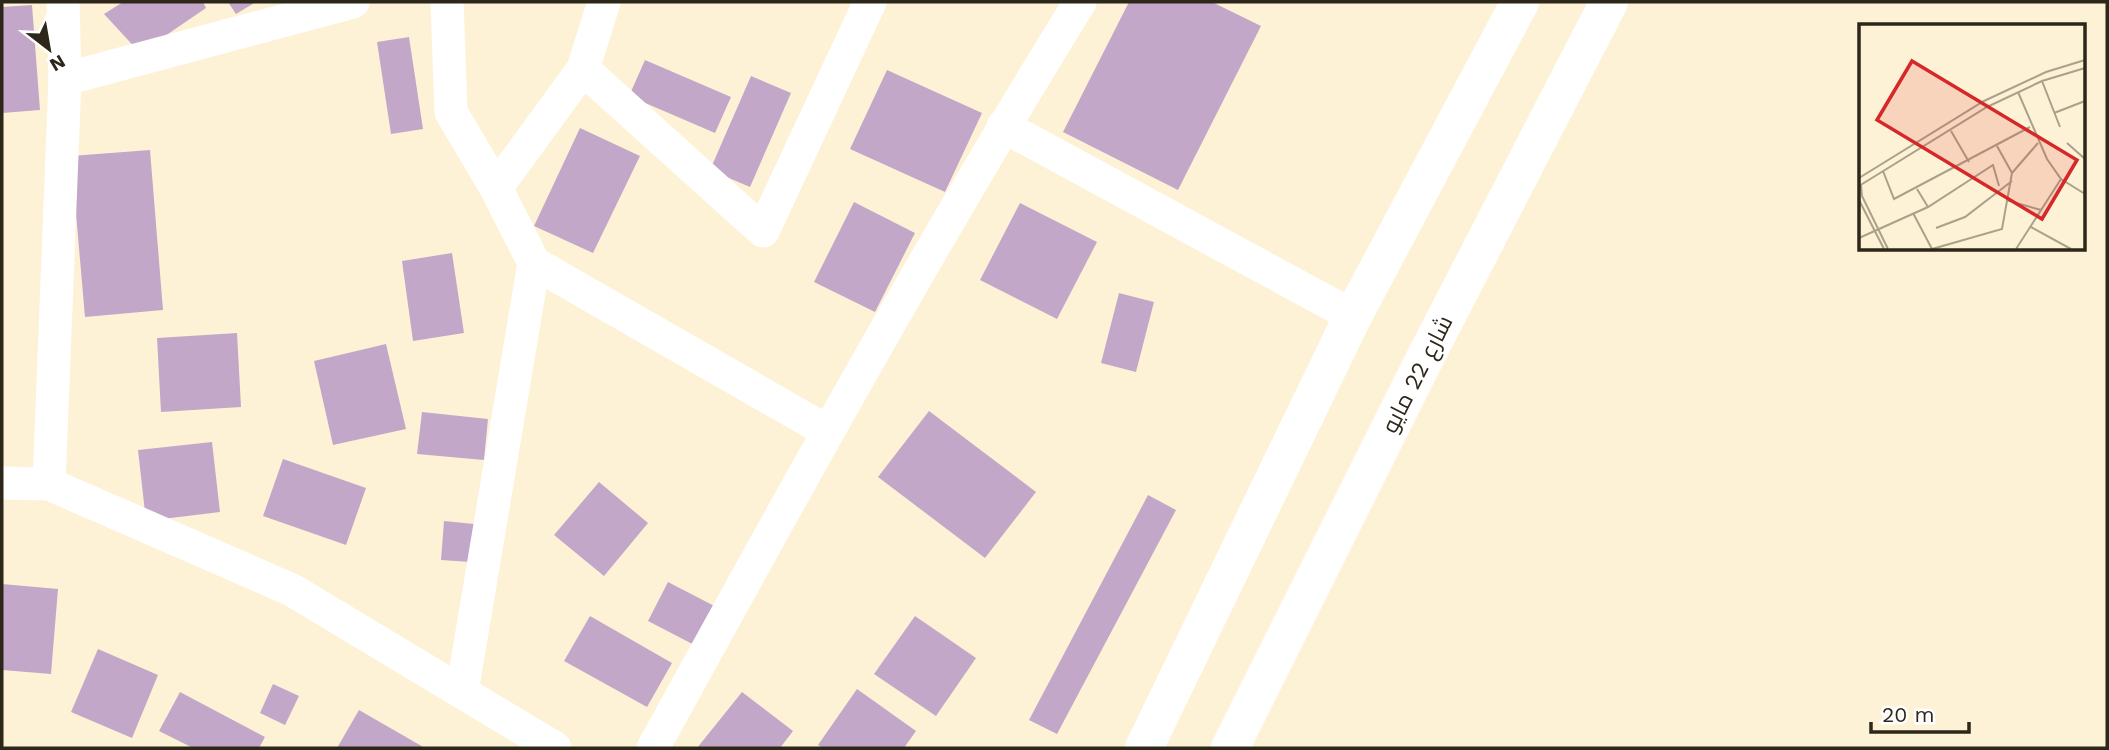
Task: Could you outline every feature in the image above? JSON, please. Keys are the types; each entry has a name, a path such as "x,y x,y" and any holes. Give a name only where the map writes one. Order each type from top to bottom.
{"main road":[{"path":"1144,748 1353,316 1520,2"},
{"name":"شارع 22 مايو","path":"1230,748 1424,360 1609,2"}],"street":[{"path":"48,484 65,79 63,2"},
{"path":"65,79 353,2"},
{"path":"447,2 451,112 496,188 534,263 827,431"},
{"path":"496,188 583,69 604,2"},
{"path":"583,69 763,231 870,2"},
{"path":"653,748 827,431 1003,126 1080,2"},
{"path":"1003,126 1353,316"},
{"path":"462,692 534,263"},
{"path":"2,483 48,484 292,590 555,748"}],"building":[{"path":"123,2 203,2 206,8 140,53 104,14"},
{"path":"228,2 256,2 236,14"},
{"path":"1129,2 1212,2 1261,26 1178,190 1063,132"},
{"path":"32,5 40,110 2,113 2,7"},
{"path":"409,37 423,129 391,134 377,42"},
{"path":"645,60 731,97 715,133 629,96"},
{"path":"887,70 982,113 945,192 850,149"},
{"path":"751,76 791,93 750,187 710,170"},
{"path":"580,128 640,156 593,253 534,226"},
{"path":"150,150 163,310 85,317 71,156"},
{"path":"854,202 915,233 875,312 814,282"},
{"path":"1020,203 1097,242 1057,319 980,280"},
{"path":"452,253 464,333 413,341 402,261"},
{"path":"1119,293 1154,302 1136,372 1101,363"},
{"path":"237,333 241,407 161,412 157,338"},
{"path":"386,344 406,429 333,445 314,361"},
{"path":"929,411 1036,492 985,558 878,477"},
{"path":"422,412 488,419 484,460 417,454"},
{"path":"212,442 220,512 146,521 138,450"},
{"path":"283,459 366,488 346,545 263,516"},
{"path":"599,482 648,523 604,576 554,535"},
{"path":"1148,495 1176,510 1057,734 1029,720"},
{"path":"444,521 474,524 470,562 441,560"},
{"path":"668,582 724,611 704,650 648,621"},
{"path":"2,584 58,589 51,674 2,670"},
{"path":"590,616 672,663 647,707 564,661"},
{"path":"915,616 976,658 936,716 874,674"},
{"path":"98,649 158,675 132,738 71,712"},
{"path":"273,684 299,696 285,725 260,713"},
{"path":"857,689 916,731 904,748 823,748 818,745"},
{"path":"180,692 265,737 259,748 193,748 159,731"},
{"path":"742,692 793,731 780,748 697,748"},
{"path":"359,710 425,748 337,748"}]}
